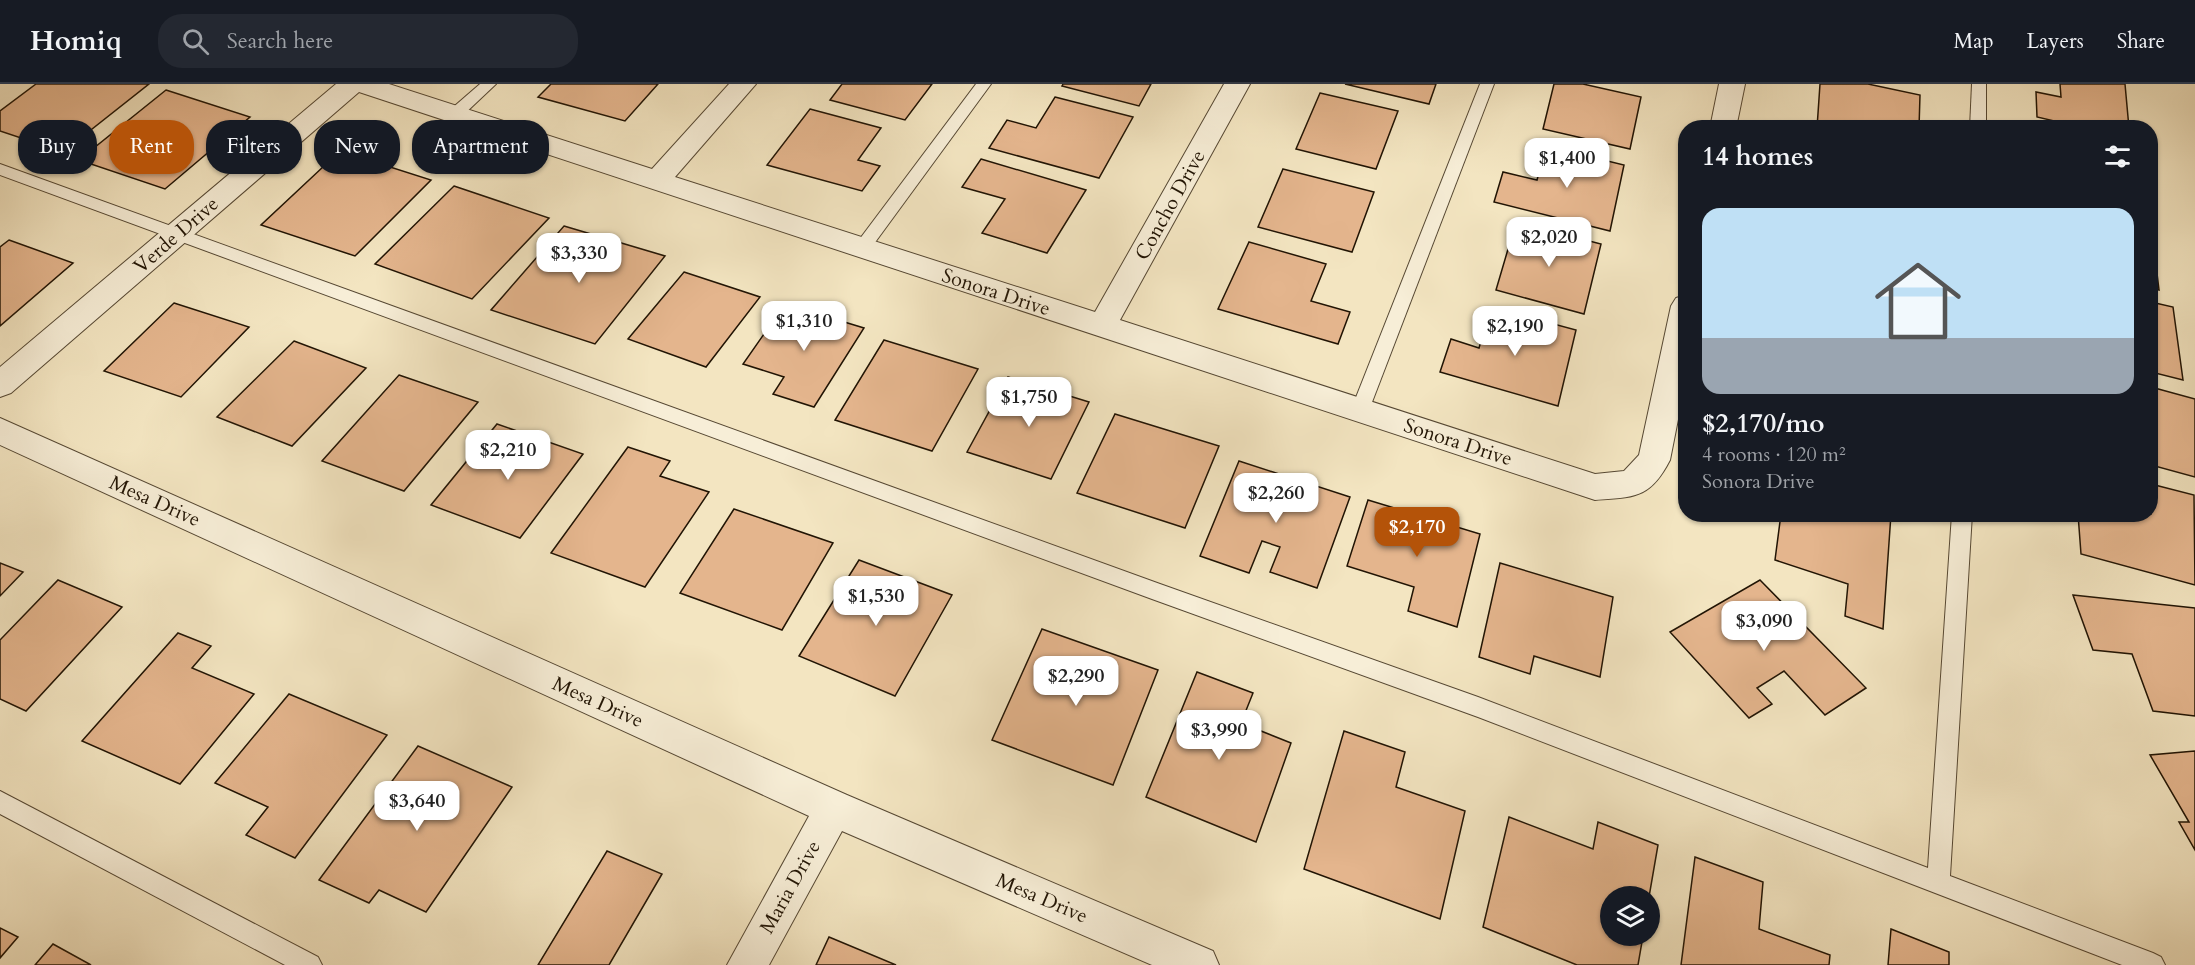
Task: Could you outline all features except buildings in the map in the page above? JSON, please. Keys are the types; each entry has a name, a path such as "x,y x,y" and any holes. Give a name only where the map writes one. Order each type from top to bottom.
{"street":[{"name":"Verde Drive","path":"0,386 352,84"},
{"name":"Sonora Drive","path":"362,84 1595,487 1633,484 1654,460 1678,344"},
{"path":"657,180 743,84"},
{"name":"Concho Drive","path":"1102,326 1237,84"},
{"path":"1725,120 1732,84"},
{"name":"Mesa Drive","path":"0,431 834,808 1199,965"},
{"name":"Maria Drive","path":"747,965 834,808"}],"lane":[{"path":"455,114 489,84"},
{"path":"862,248 984,84"},
{"path":"1360,410 1487,84"},
{"path":"1978,120 1979,84"},
{"path":"0,169 1159,593 1478,707 2153,965"},
{"path":"1938,884 1961,522"},
{"path":"0,802 310,965"}]}
